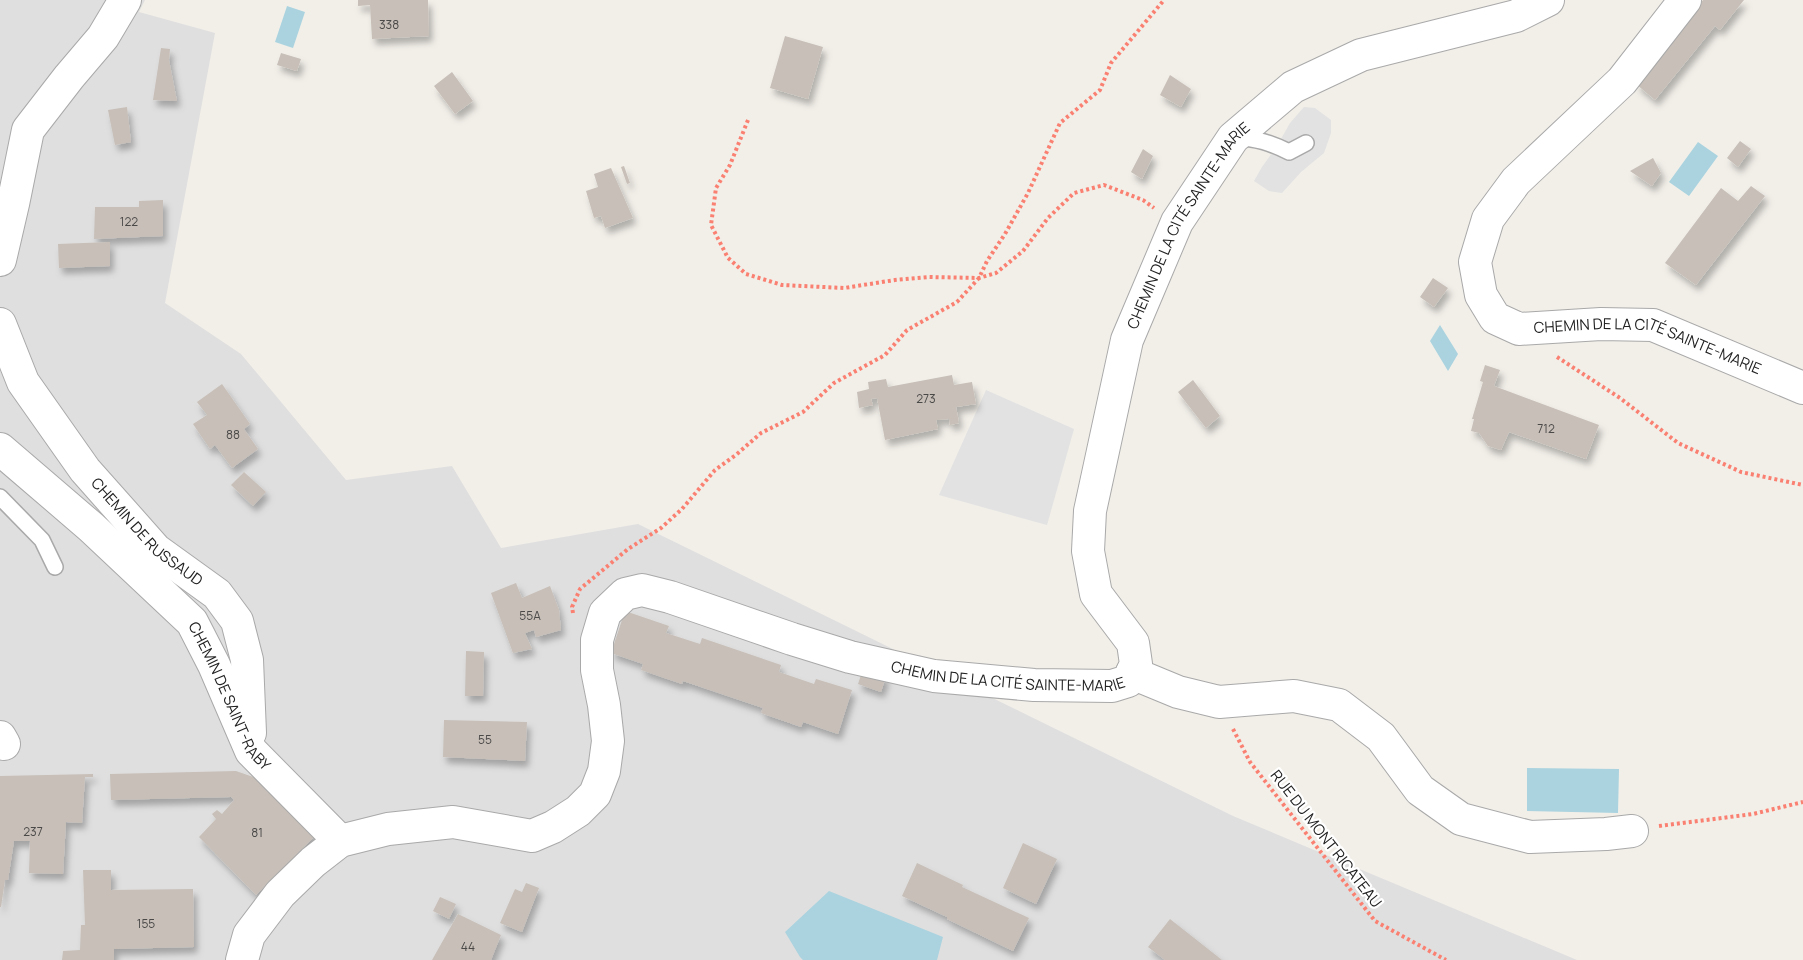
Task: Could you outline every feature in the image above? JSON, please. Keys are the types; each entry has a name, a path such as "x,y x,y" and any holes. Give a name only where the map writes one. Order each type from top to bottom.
{"street":[{"path":"0,260 14,204 28,130 104,37 125,0"},
{"name":"CHEMIN DE LA CITÉ SAINTE-MARIE","path":"340,841 388,828 453,822 532,836 578,812 595,794 604,771 608,741 597,670 597,640 605,613 625,594 642,590 670,597 850,657 934,676 1034,685 1112,686 1128,681 1136,664 1133,643 1096,594 1088,551 1090,512 1127,340 1176,225 1233,138 1293,87 1361,55 1516,16 1548,0"},
{"name":"CHEMIN DE LA CITÉ SAINTE-MARIE","path":"1685,0 1622,81 1516,181 1488,219 1475,262 1481,295 1495,318 1519,329 1601,324 1653,325 1803,388"},
{"name":"CHEMIN DE RUSSAUD","path":"0,324 23,382 85,470 156,550 217,594 237,621 247,660 251,751"},
{"name":"CHEMIN DE SAINT-RABY","path":"0,449 91,527 192,622 214,665 251,751 340,841"},
{"path":"1131,673 1178,692 1219,702 1294,696 1339,705 1381,737 1420,790 1461,819 1530,837 1632,831"},
{"path":"242,960 249,935 280,894 313,862 340,841"}],"lane":[{"path":"1233,138 1251,138 1289,152 1306,143"},
{"path":"0,497 42,540 55,567"}],"path":[{"path":"573,615 572,606 580,589 628,549 661,528 682,509 715,470 761,433 803,412 834,383 885,355 907,330 957,302 979,278 1028,193 1060,123 1100,90 1111,63 1164,0"},
{"path":"748,120 730,165 716,188 711,225 728,258 746,274 782,285 844,288 928,277 979,278 996,273 1023,251 1048,218 1074,192 1104,185 1143,200 1176,225"},
{"path":"1519,329 1542,347 1620,398 1678,443 1741,472 1803,485"},
{"name":"RUE DU MONT RICATEAU","path":"1219,702 1250,762 1375,921 1446,960"},
{"path":"1632,831 1753,814 1803,802"}],"shaded area":[{"path":"0,0 145,0 139,12 215,33 165,303 241,354 346,480 452,466 501,548 638,524 1233,816 1577,960 0,960"},
{"path":"1304,107 1315,108 1331,120 1331,133 1324,153 1301,172 1282,193 1269,191 1254,181 1290,123"},
{"path":"986,390 1074,429 1047,525 939,495"}],"water":[{"path":"287,6 305,12 293,48 275,42"},
{"path":"1698,142 1718,156 1689,196 1669,182"},
{"path":"1440,325 1458,354 1448,371 1430,341"},
{"path":"1527,768 1619,769 1618,813 1527,811"},
{"path":"829,891 943,937 937,960 803,960 785,932"}],"building":[{"path":"358,0 428,0 429,36 372,39 370,5 358,6"},
{"path":"1703,0 1744,0 1720,30 1715,26 1655,100 1636,84"},
{"path":"785,36 823,47 808,99 770,88"},
{"path":"161,48 170,49 169,60 177,101 153,100"},
{"path":"281,53 301,59 297,71 277,65"},
{"path":"452,72 473,101 455,114 434,86"},
{"path":"1170,75 1191,89 1181,107 1160,95"},
{"path":"127,107 131,142 115,145 108,110"},
{"path":"1740,141 1751,149 1738,167 1727,158"},
{"path":"1143,149 1153,156 1142,179 1131,172"},
{"path":"1653,158 1661,173 1652,186 1630,171"},
{"path":"624,166 630,183 627,184 621,167"},
{"path":"611,168 633,218 605,228 601,216 594,218 586,191 598,187 594,174"},
{"path":"1751,186 1765,196 1696,285 1665,263 1721,188 1738,201"},
{"path":"163,200 163,236 94,239 95,207 139,207 139,201"},
{"path":"110,242 110,266 59,268 58,244"},
{"path":"1433,278 1448,288 1434,307 1420,297"},
{"path":"1485,365 1500,370 1494,386 1599,425 1586,459 1509,432 1501,450 1488,446 1479,433 1471,431"},
{"path":"952,375 954,385 972,382 976,404 956,407 959,423 950,425 949,419 936,420 938,429 885,440 877,398 871,399 873,405 859,408 857,392 869,389 868,382 886,379 888,387"},
{"path":"1193,380 1220,416 1206,428 1178,392"},
{"path":"222,384 250,424 244,429 258,449 232,468 215,445 210,449 193,424 207,415 197,402"},
{"path":"244,472 266,492 253,506 231,485"},
{"path":"516,583 522,598 550,586 559,610 561,630 536,637 534,630 525,633 532,649 513,653 491,593"},
{"path":"625,611 669,626 666,633 700,644 702,638 781,665 779,672 814,684 816,679 852,690 838,734 803,722 801,727 761,713 763,708 683,681 682,684 641,670 643,664 611,653"},
{"path":"466,651 484,652 483,696 465,696"},
{"path":"863,669 886,676 881,692 858,684"},
{"path":"444,720 527,722 525,761 443,757"},
{"path":"236,771 256,778 312,830 313,838 298,853 301,857 297,861 293,858 280,871 283,875 279,880 275,876 256,895 199,837 216,819 212,814 217,810 222,814 234,800 231,797 111,800 110,774"},
{"path":"93,774 93,777 85,777 82,823 66,822 63,874 29,873 30,841 14,841 8,880 5,880 0,907 0,776"},
{"path":"1023,843 1057,859 1036,904 1003,888"},
{"path":"917,863 1029,918 1013,951 902,896"},
{"path":"83,870 111,870 111,890 193,889 194,947 114,949 114,960 62,960 63,951 80,950 81,925 85,925"},
{"path":"526,883 539,888 522,932 500,923 515,889 522,892"},
{"path":"440,897 456,904 449,919 433,911"},
{"path":"458,914 501,935 491,960 432,960"},
{"path":"1170,919 1222,960 1165,960 1148,947"}]}
